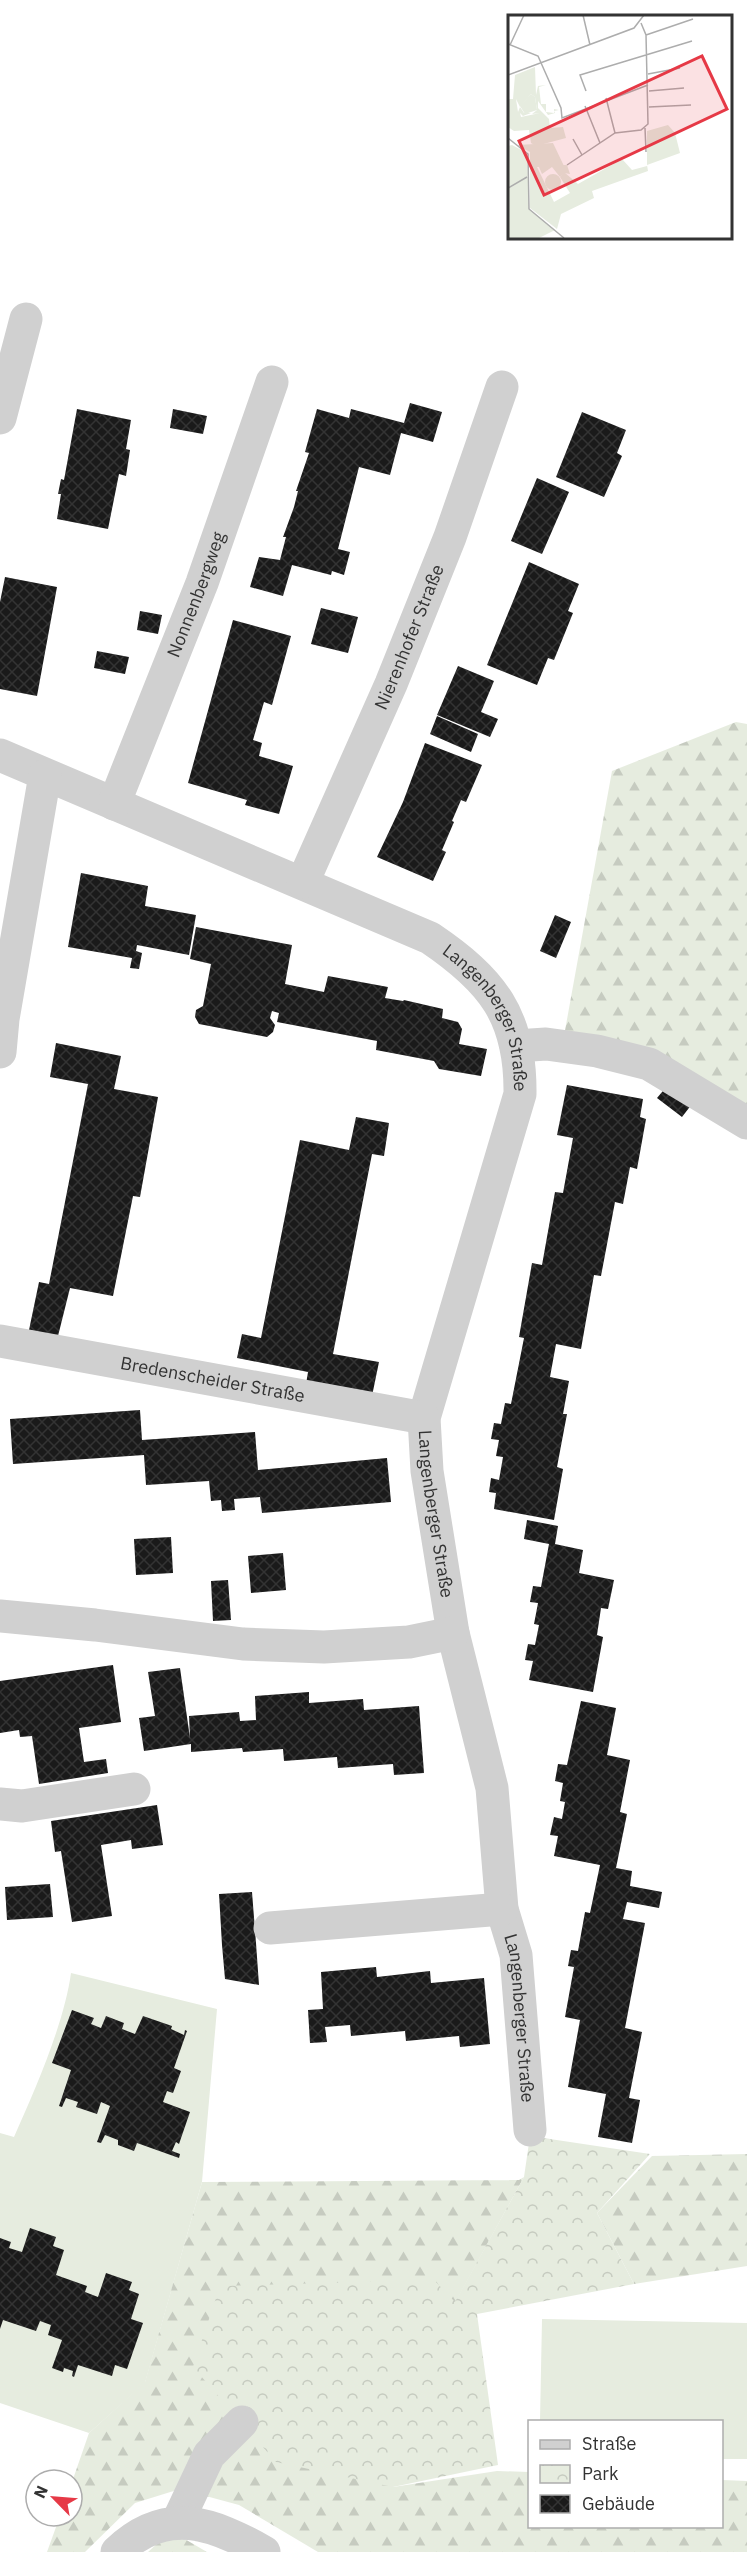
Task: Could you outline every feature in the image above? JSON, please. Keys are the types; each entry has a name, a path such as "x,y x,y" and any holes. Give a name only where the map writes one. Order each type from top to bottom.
{"street":[{"path":"0,418 26,319"},
{"name":"Nonnenbergweg","path":"114,804 202,584 272,382"},
{"name":"Nierenhofer Straße","path":"303,882 399,663 450,537 502,387"},
{"name":"Langenberger Straße","path":"0,755 430,938 463,960 488,986 506,1016 516,1046 520,1069 520,1094 424,1418 427,1471 453,1633 492,1788 502,1909 516,1955 530,2130"},
{"path":"0,1052 3,1019 45,775"},
{"path":"516,1046 546,1044 597,1051 649,1064 747,1124"},
{"name":"Bredenscheider Straße","path":"0,1341 424,1418"},
{"path":"0,1616 94,1625 243,1644 324,1647 409,1642 453,1633"},
{"path":"0,1804 22,1806 134,1789"},
{"name":"Langenberger Straße","path":"270,1928 502,1909"},
{"path":"177,2523 209,2455 242,2422"},
{"path":"117,2552 142,2532 162,2524 177,2523 212,2527 264,2552"}],"green space":[{"path":"736,722 747,724 747,1110 564,1036 612,771"},
{"path":"71,1973 217,2009 202,2182 145,2383 89,2433 0,2403 0,2133 14,2137 22,2119 55,2035"},
{"path":"530,2136 650,2154 597,2213 634,2284 477,2314 498,2465 393,2487 276,2462 193,2367 220,2286 434,2280 455,2302 524,2177"},
{"path":"747,2154 747,2266 634,2284 597,2213 652,2156"},
{"path":"524,2177 455,2303 393,2487 497,2471 528,2472 528,2528 723,2528 723,2480 747,2481 747,2552 318,2552 239,2505 180,2489 135,2503 85,2552 47,2552 56,2528 84,2528 84,2468 77,2468 89,2433 145,2382 202,2182 519,2180"},
{"path":"542,2319 747,2323 747,2459 723,2459 723,2420 540,2420"},
{"path":"171,2531 207,2552 148,2552"}],"building":[{"path":"410,403 442,412 433,442 401,433 390,475 359,467 338,549 350,552 344,575 332,571 331,575 292,565 283,596 250,587 259,557 280,560 286,537 283,537 309,453 305,452 317,409 349,418 351,409 404,423"},
{"path":"77,409 131,420 126,449 130,450 126,476 119,474 108,529 57,519 61,494 58,494 61,479 64,480"},
{"path":"173,409 207,416 203,434 170,428"},
{"path":"582,412 626,430 617,453 622,456 604,497 556,477"},
{"path":"537,478 569,492 542,554 511,541"},
{"path":"529,562 579,584 568,611 573,613 554,660 548,658 537,685 487,665"},
{"path":"5,577 57,587 37,696 0,689 0,602"},
{"path":"321,608 358,617 348,653 311,644"},
{"path":"140,611 162,615 158,634 137,630"},
{"path":"233,620 291,636 272,705 264,702 253,740 262,743 259,756 293,766 279,814 245,805 247,800 188,783"},
{"path":"97,651 129,657 125,674 94,668"},
{"path":"458,666 494,681 481,712 498,719 490,737 437,715"},
{"path":"437,716 478,734 471,752 430,734"},
{"path":"425,743 482,765 466,802 461,800 452,821 454,822 442,850 446,852 433,881 377,857 403,802"},
{"path":"81,873 148,886 145,906 196,915 189,955 137,945 136,951 142,953 139,969 130,968 132,958 68,947"},
{"path":"555,915 571,922 556,958 540,951"},
{"path":"196,927 292,945 285,984 324,992 328,976 388,987 385,998 443,1009 442,1018 458,1022 462,1029 459,1044 487,1049 481,1076 439,1069 434,1061 376,1050 377,1041 277,1022 279,1013 272,1011 270,1018 275,1025 273,1032 267,1037 199,1024 195,1017 196,1010 203,1006 211,964 190,959"},
{"path":"56,1043 121,1056 114,1089 158,1097 140,1197 133,1196 113,1296 70,1288 58,1336 29,1330 39,1282 49,1284 88,1084 50,1077"},
{"path":"567,1085 643,1099 640,1117 646,1119 637,1169 630,1167 623,1204 615,1202 601,1276 594,1275 581,1349 556,1344 550,1377 569,1381 563,1414 567,1414 557,1467 563,1469 554,1520 494,1509 496,1493 489,1492 491,1478 499,1480 503,1457 496,1456 499,1440 491,1439 494,1423 501,1424 505,1403 511,1404 524,1338 519,1337 532,1263 542,1265 555,1192 563,1193 573,1138 557,1135"},
{"path":"667,1086 692,1104 682,1117 657,1098"},
{"path":"356,1117 389,1123 384,1156 372,1154 333,1354 379,1362 372,1396 306,1384 308,1372 237,1358 242,1334 261,1338 300,1140 349,1150"},
{"path":"140,1410 142,1440 255,1432 258,1470 387,1458 391,1502 262,1513 260,1497 234,1499 235,1510 222,1511 221,1500 211,1501 209,1481 146,1485 144,1455 13,1464 10,1419"},
{"path":"527,1520 558,1526 555,1544 583,1550 579,1573 614,1580 608,1609 601,1608 597,1635 603,1637 593,1692 529,1680 533,1661 525,1660 528,1644 535,1645 539,1625 534,1624 538,1603 530,1602 533,1586 541,1587 549,1544 524,1539"},
{"path":"171,1537 173,1573 136,1575 134,1539"},
{"path":"283,1553 286,1590 251,1593 248,1556"},
{"path":"228,1580 231,1620 213,1621 211,1581"},
{"path":"113,1665 121,1722 79,1728 84,1762 106,1759 108,1773 39,1784 32,1736 20,1737 19,1730 0,1733 0,1681"},
{"path":"180,1668 190,1738 189,1716 239,1712 240,1721 256,1720 255,1696 309,1692 309,1703 363,1699 364,1710 419,1706 424,1773 394,1775 393,1764 338,1768 337,1757 284,1761 283,1749 243,1752 242,1748 191,1752 191,1744 144,1751 139,1718 155,1716 148,1672"},
{"path":"581,1701 616,1708 607,1755 630,1760 620,1812 627,1814 616,1868 632,1871 630,1886 662,1892 659,1908 627,1902 623,1919 645,1923 625,2028 642,2032 629,2098 640,2100 632,2143 598,2137 606,2094 568,2087 580,2020 565,2017 574,1967 568,1966 571,1950 578,1951 585,1912 590,1913 600,1865 554,1856 558,1836 550,1835 554,1817 562,1819 565,1802 560,1801 563,1783 555,1781 558,1764 567,1765"},
{"path":"157,1805 163,1845 132,1849 131,1840 101,1845 112,1916 72,1922 61,1851 55,1852 51,1821"},
{"path":"50,1884 53,1917 7,1920 5,1887"},
{"path":"252,1892 259,1985 225,1979 222,1945 219,1894"},
{"path":"376,1967 377,1977 430,1971 431,1983 484,1978 490,2044 460,2047 459,2036 406,2041 405,2031 351,2036 350,2025 325,2027 327,2042 310,2043 308,2010 323,2009 321,1972"},
{"path":"72,2010 94,2018 91,2024 101,2028 106,2016 124,2023 122,2029 135,2034 143,2016 172,2026 171,2029 184,2035 185,2030 187,2031 174,2068 181,2071 173,2093 167,2091 163,2102 190,2112 179,2144 176,2142 172,2151 180,2154 179,2158 137,2143 134,2151 118,2145 118,2140 105,2135 101,2143 97,2142 110,2106 101,2102 97,2114 76,2107 78,2102 66,2098 62,2107 59,2106 71,2070 52,2063"},
{"path":"30,2228 56,2237 53,2246 64,2250 56,2275 87,2286 85,2292 98,2297 106,2273 132,2282 129,2290 139,2294 131,2319 143,2323 127,2369 115,2365 112,2376 78,2365 74,2377 72,2376 73,2371 64,2368 63,2372 52,2368 62,2340 48,2335 51,2325 40,2321 36,2331 3,2320 0,2329 0,2238 11,2242 9,2248 22,2252"}]}
